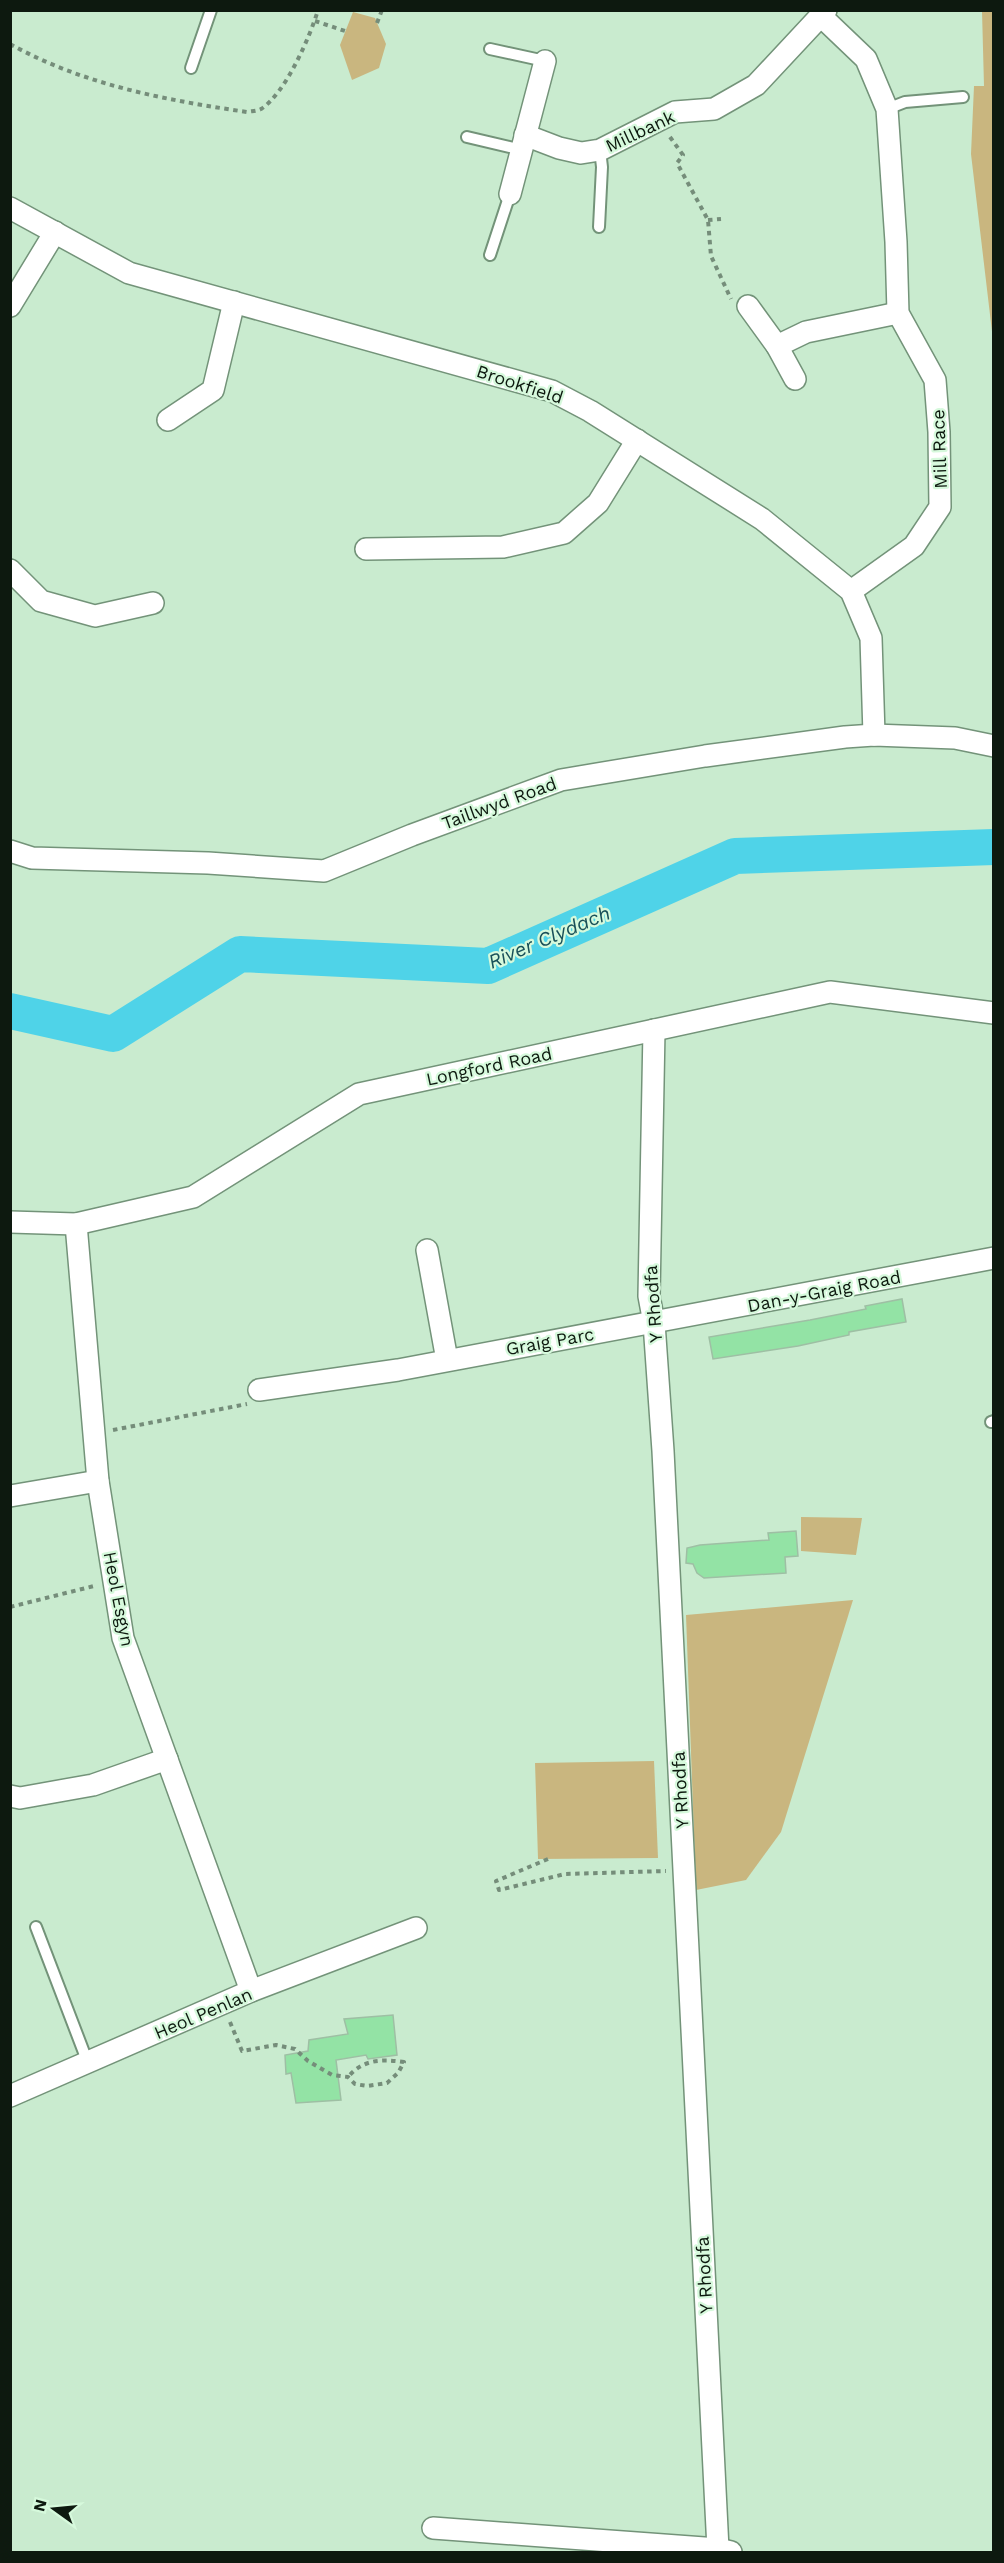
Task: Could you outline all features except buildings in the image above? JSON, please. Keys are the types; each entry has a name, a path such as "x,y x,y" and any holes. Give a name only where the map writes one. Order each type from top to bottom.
{"street":[{"name":"Mill Race","path":"824,14 866,59 887,109 896,242 898,313 935,380 939,432 940,507 914,546 850,591"},
{"name":"Millbank","path":"524,142 581,153 600,150 675,112 714,109 756,85 824,14"},
{"path":"510,194 544,61"},
{"name":"Brookfield","path":"10,208 129,273 552,391 590,411 762,519 850,591 872,638 874,735"},
{"path":"10,306 55,232"},
{"path":"168,420 213,390 234,302"},
{"path":"748,306 777,346 795,379"},
{"path":"777,346 806,332 898,313"},
{"path":"366,549 503,547 564,533 598,503 637,440"},
{"path":"10,570 41,601 95,615 153,603"},
{"name":"Taillwyd Road","path":"10,851 32,858 208,863 324,871 412,835 561,780 705,756 874,735 955,738 993,746"},
{"name":"Longford Road","path":"10,1222 76,1224 193,1197 358,1094 830,992 993,1013"},
{"name":"Y Rhodfa","path":"654,1030 649,1296 654,1323 673,1507 684,1871 725,2551"},
{"name":"Heol Esgyn","path":"76,1224 98,1481 123,1638 251,1991"},
{"path":"428,1250 447,1360"},
{"name":"Dan-y-Graig Road","path":"654,1323 993,1258"},
{"name":"Graig Parc","path":"259,1390 447,1360 654,1323"},
{"path":"10,1496 98,1481"},
{"path":"10,1796 20,1798 93,1785 167,1758"},
{"name":"Heol Penlan","path":"10,2096 251,1991 408,1932"},
{"path":"433,2528 725,2551"}],"lane":[{"path":"191,68 211,10"},
{"path":"490,49 544,61"},
{"path":"887,109 905,102 963,97"},
{"path":"467,137 524,142"},
{"path":"598,227 602,167 600,150"},
{"path":"490,255 510,194"},
{"path":"36,1927 88,2063"}],"path":[{"path":"377,22 382,10"},
{"path":"315,21 345,31"},
{"path":"656,120 683,154 676,163 708,220 711,256 731,299 748,306"},
{"path":"708,220 721,219"},
{"path":"94,1433 260,1401 259,1390"},
{"path":"10,1607 114,1581"},
{"path":"548,1859 496,1881 499,1890 582,1872 684,1871"},
{"path":"229,2001 230,2025 242,2051 276,2045 295,2049 324,2071 332,2075 348,2077 355,2084 367,2086 387,2083 398,2073 404,2062 374,2060 362,2064 348,2077"}],"shaded area":[{"path":"982,11 994,11 993,340 971,154 974,86 984,86"},
{"path":"353,12 375,18 386,44 379,68 352,80 340,45"},
{"path":"801,1517 862,1518 856,1555 801,1551"},
{"path":"853,1600 781,1832 746,1880 696,1890 686,1615"},
{"path":"654,1761 658,1858 538,1859 535,1763"}],"waterway":[{"name":"River Clydach","path":"10,1011 113,1034 240,954 488,966 735,856 994,847"}]}
